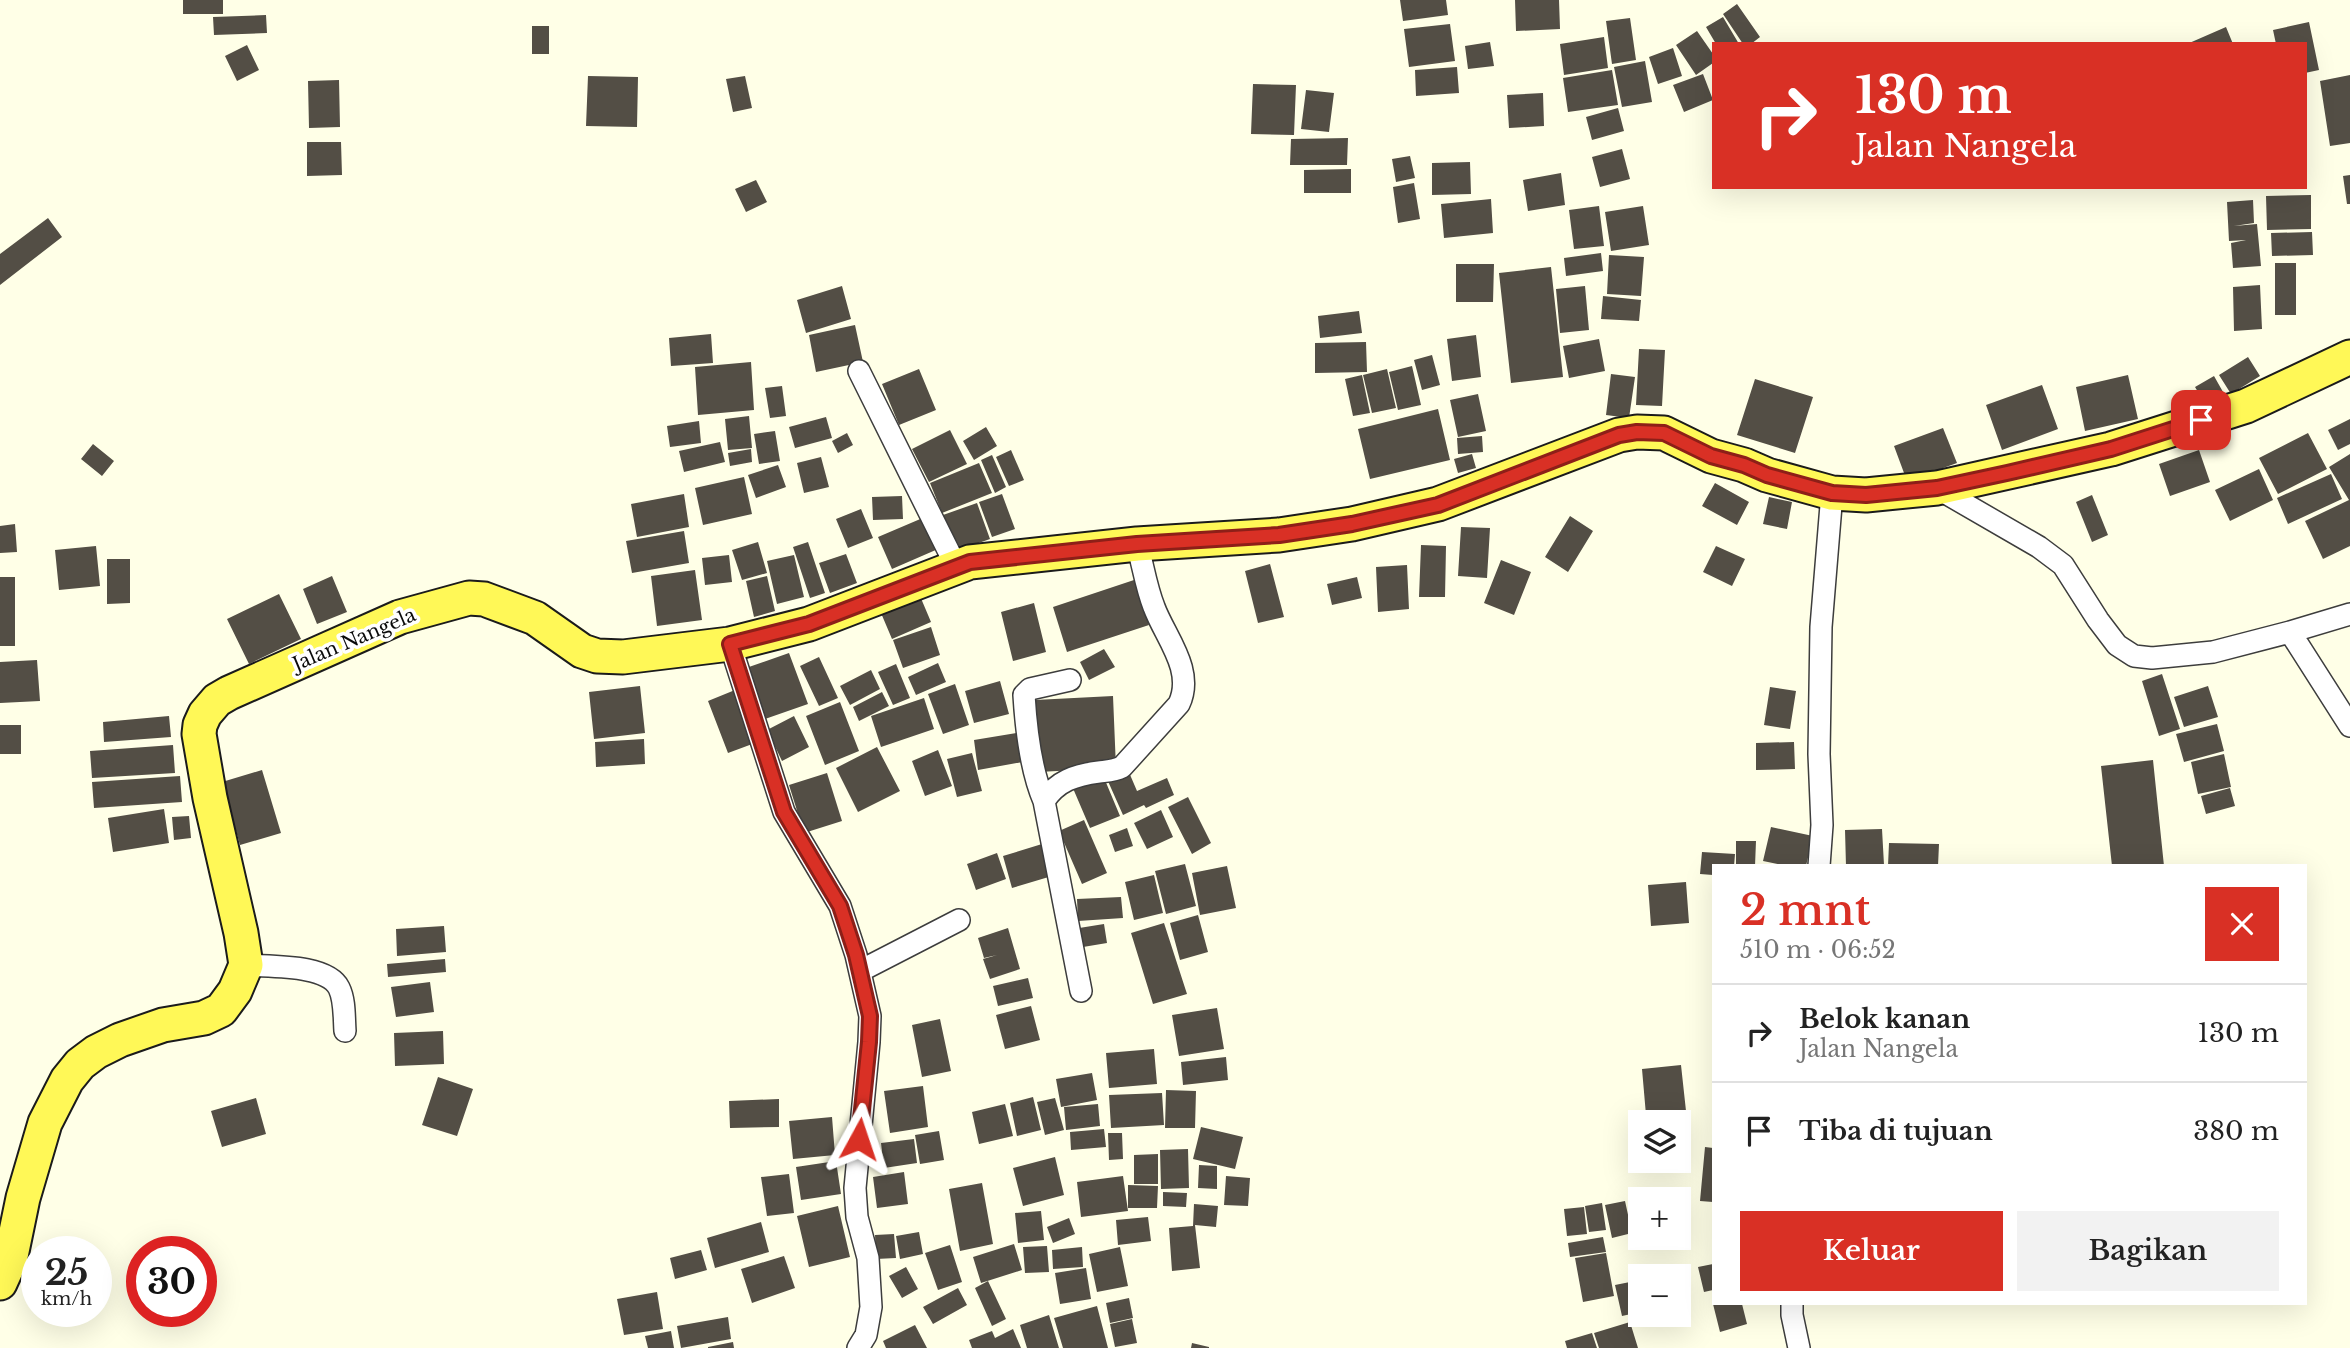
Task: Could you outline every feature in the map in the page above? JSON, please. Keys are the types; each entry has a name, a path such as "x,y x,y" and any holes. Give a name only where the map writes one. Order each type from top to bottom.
{"main road":[{"name":"Jalan Nangela","path":"246,965 242,933 210,798 199,734 200,725 205,714 229,693 400,617 469,598 484,599 535,618 582,651 597,656 624,657 730,644 809,624 956,566 1000,557 1137,544 1279,535 1352,524 1438,505 1619,435 1637,432 1664,433 1711,456 1832,493 1866,495 1937,488 2111,449 2246,406 2350,357"},
{"path":"0,1283 10,1261 32,1164 45,1123 67,1080 80,1064 120,1040 163,1025 204,1018 221,1010 235,991 246,965"}],"street":[{"path":"859,371 956,566"},
{"path":"1937,488 2039,547 2063,565 2098,620 2118,645 2134,656 2152,658 2213,652 2350,614"},
{"path":"1819,864 1822,825 1819,754 1821,627 1832,493"},
{"path":"1044,801 1053,788 1061,783 1122,767 1179,704 1182,696 1181,662 1151,600 1137,544"},
{"path":"2290,632 2350,726"},
{"path":"730,644 784,812 840,906 860,971 870,1016 855,1204 868,1258 871,1307 866,1335 858,1348"},
{"path":"1070,680 1030,689 1024,695 1037,782 1044,801 1081,991"},
{"path":"860,971 959,920"},
{"path":"246,965 301,969 326,975 338,987 343,1003 345,1031"},
{"path":"1792,1305 1791,1315 1799,1348"}],"building":[{"path":"183,0 223,0 223,14 183,14"},
{"path":"1400,0 1446,0 1448,15 1403,21"},
{"path":"1515,0 1559,0 1560,29 1516,31"},
{"path":"1737,4 1760,37 1754,42 1742,42 1723,14"},
{"path":"266,15 267,33 214,35 213,17"},
{"path":"1723,17 1738,42 1715,42 1706,27"},
{"path":"1630,18 1636,60 1612,64 1606,21"},
{"path":"2309,22 2319,70 2307,73 2307,42 2276,42 2273,30"},
{"path":"1450,24 1455,61 1409,67 1404,29"},
{"path":"532,26 549,26 549,54 532,54"},
{"path":"2226,27 2232,42 2192,42"},
{"path":"1697,31 1712,53 1712,64 1696,75 1676,45"},
{"path":"1604,37 1608,68 1564,75 1560,44"},
{"path":"1490,42 1494,66 1468,69 1465,46"},
{"path":"247,45 259,70 237,81 225,56"},
{"path":"1673,48 1682,76 1658,84 1649,57"},
{"path":"1645,61 1652,102 1622,107 1614,67"},
{"path":"1457,67 1459,93 1416,96 1415,70"},
{"path":"1612,70 1618,105 1568,112 1563,78"},
{"path":"1703,74 1712,100 1684,112 1673,85"},
{"path":"2350,75 2350,143 2330,146 2320,81"},
{"path":"588,76 638,77 637,127 586,126"},
{"path":"745,76 752,108 733,112 726,79"},
{"path":"339,80 340,127 309,128 308,81"},
{"path":"1253,84 1296,85 1294,135 1251,134"},
{"path":"1306,90 1334,93 1329,132 1301,129"},
{"path":"1543,93 1544,126 1509,128 1507,95"},
{"path":"1618,108 1624,131 1592,140 1586,117"},
{"path":"1348,138 1347,165 1290,165 1291,139"},
{"path":"307,142 341,142 342,175 307,176"},
{"path":"1622,149 1630,179 1600,187 1592,157"},
{"path":"1410,156 1415,178 1396,182 1392,159"},
{"path":"1470,162 1471,194 1432,195 1432,163"},
{"path":"1351,169 1351,193 1304,193 1304,170"},
{"path":"1561,173 1565,205 1528,211 1523,180"},
{"path":"2350,175 2350,204 2347,204 2343,176"},
{"path":"756,180 767,202 746,212 735,189"},
{"path":"1414,183 1420,219 1398,223 1393,187"},
{"path":"2311,195 2311,229 2267,230 2266,196"},
{"path":"1491,199 1493,233 1444,238 1441,204"},
{"path":"2253,200 2254,223 2234,226 2257,224 2261,266 2233,268 2231,243 2246,240 2229,241 2227,202"},
{"path":"1599,206 1604,246 1574,249 1569,210"},
{"path":"1643,206 1649,245 1611,251 1605,212"},
{"path":"48,218 62,237 0,285 0,254"},
{"path":"2312,232 2313,255 2272,256 2271,233"},
{"path":"1601,253 1603,271 1566,276 1564,258"},
{"path":"1609,255 1644,257 1641,296 1607,294"},
{"path":"2275,263 2296,263 2296,315 2275,315"},
{"path":"1456,264 1494,264 1493,302 1456,302"},
{"path":"1551,267 1563,377 1511,383 1499,273"},
{"path":"2260,285 2262,329 2234,331 2233,287"},
{"path":"842,286 851,319 806,333 797,300"},
{"path":"1585,286 1589,330 1560,333 1556,289"},
{"path":"1603,296 1641,300 1639,321 1601,319"},
{"path":"1359,311 1362,333 1320,338 1318,316"},
{"path":"855,325 863,362 816,372 809,335"},
{"path":"711,334 713,363 671,366 669,338"},
{"path":"1476,335 1481,377 1452,381 1447,339"},
{"path":"1599,339 1605,371 1569,378 1563,346"},
{"path":"1366,342 1367,372 1315,373 1315,343"},
{"path":"1639,349 1665,350 1662,406 1636,405"},
{"path":"1432,355 1440,385 1422,390 1414,360"},
{"path":"2248,357 2260,376 2231,394 2219,375"},
{"path":"751,362 754,410 698,415 695,367"},
{"path":"1412,366 1421,405 1398,410 1389,372"},
{"path":"919,369 936,410 899,425 882,384"},
{"path":"1387,369 1396,408 1372,413 1363,375"},
{"path":"1611,374 1635,377 1629,418 1606,415"},
{"path":"1362,375 1370,413 1353,416 1345,379"},
{"path":"2128,375 2138,419 2085,431 2076,387"},
{"path":"2214,376 2227,399 2209,410 2195,387"},
{"path":"1755,379 1813,397 1795,453 1737,435"},
{"path":"2042,385 2058,429 2002,450 1986,405"},
{"path":"782,386 786,416 770,418 765,388"},
{"path":"1478,394 1486,431 1458,437 1450,400"},
{"path":"1438,409 1450,460 1370,479 1358,429"},
{"path":"749,416 752,448 728,450 725,419"},
{"path":"826,417 832,438 795,448 789,427"},
{"path":"2350,419 2350,444 2338,450 2328,430"},
{"path":"699,421 701,443 670,447 667,426"},
{"path":"986,427 997,446 974,460 963,441"},
{"path":"1943,428 1957,463 1907,481 1894,446"},
{"path":"950,430 967,464 929,482 912,449"},
{"path":"775,431 780,461 759,464 754,434"},
{"path":"847,433 853,445 838,453 832,441"},
{"path":"2308,433 2327,469 2278,494 2259,458"},
{"path":"1482,436 1483,452 1458,454 1457,438"},
{"path":"720,442 725,462 684,472 679,451"},
{"path":"93,444 114,461 102,476 81,459"},
{"path":"751,449 752,462 730,466 728,453"},
{"path":"1011,450 1024,480 1009,486 996,457"},
{"path":"2199,450 2210,482 2170,496 2159,464"},
{"path":"1472,454 1476,468 1458,473 1454,459"},
{"path":"2350,454 2350,546 2323,559 2305,521 2349,500 2329,467"},
{"path":"992,455 1006,487 995,493 981,460"},
{"path":"821,457 829,487 804,493 797,463"},
{"path":"979,463 992,493 942,513 930,483"},
{"path":"778,465 786,487 756,498 748,475"},
{"path":"2259,469 2273,500 2230,521 2215,490"},
{"path":"2331,474 2342,499 2288,524 2277,498"},
{"path":"744,477 752,514 703,525 695,488"},
{"path":"1715,483 1749,502 1737,525 1702,506"},
{"path":"684,494 689,527 637,537 631,504"},
{"path":"1002,494 1015,529 992,537 979,502"},
{"path":"2092,495 2108,535 2092,542 2076,502"},
{"path":"902,496 903,519 873,520 872,497"},
{"path":"1769,497 1792,502 1787,529 1763,524"},
{"path":"977,503 990,539 956,551 943,515"},
{"path":"861,509 873,538 848,548 836,519"},
{"path":"1570,516 1593,531 1568,572 1545,557"},
{"path":"925,517 938,549 892,569 878,537"},
{"path":"15,524 17,552 0,553 0,526"},
{"path":"1461,527 1490,528 1487,578 1458,576"},
{"path":"684,531 689,563 632,573 626,541"},
{"path":"758,542 767,573 742,580 732,550"},
{"path":"808,542 825,593 810,598 793,547"},
{"path":"1421,545 1446,546 1445,597 1419,597"},
{"path":"96,546 100,586 59,590 55,550"},
{"path":"1716,546 1745,559 1732,586 1703,572"},
{"path":"846,554 857,583 830,593 819,563"},
{"path":"729,555 732,582 705,585 702,558"},
{"path":"794,555 804,597 777,604 767,561"},
{"path":"107,559 130,559 130,603 107,604"},
{"path":"1501,560 1531,572 1514,615 1484,603"},
{"path":"1270,564 1284,617 1258,623 1245,571"},
{"path":"1407,565 1409,609 1378,612 1376,567"},
{"path":"695,570 702,620 657,626 651,576"},
{"path":"332,576 347,612 317,624 303,589"},
{"path":"767,576 775,611 754,617 746,581"},
{"path":"0,577 15,577 15,646 0,646"},
{"path":"1357,577 1362,598 1332,605 1327,584"},
{"path":"1134,580 1149,625 1067,652 1053,607"},
{"path":"279,594 301,639 249,664 227,619"},
{"path":"920,596 931,622 892,639 881,613"},
{"path":"1034,603 1046,652 1013,661 1001,612"},
{"path":"931,627 940,655 903,668 893,640"},
{"path":"1104,649 1115,667 1089,680 1080,662"},
{"path":"789,653 808,704 765,719 746,668"},
{"path":"819,657 838,698 819,706 800,666"},
{"path":"37,660 40,701 0,703 0,662"},
{"path":"938,663 946,682 916,695 908,677"},
{"path":"896,664 910,698 893,705 878,672"},
{"path":"871,670 880,689 850,705 840,686"},
{"path":"2162,674 2180,729 2159,736 2142,681"},
{"path":"1000,681 1009,714 974,723 965,691"},
{"path":"955,684 969,725 943,734 928,694"},
{"path":"640,686 645,733 594,739 589,692"},
{"path":"2208,686 2218,717 2184,727 2174,697"},
{"path":"1770,687 1796,691 1790,729 1764,725"},
{"path":"735,690 755,743 728,753 708,701"},
{"path":"882,692 889,706 859,721 853,707"},
{"path":"1113,696 1116,768 1038,772 1035,700"},
{"path":"924,698 934,729 881,747 871,716"},
{"path":"840,702 859,751 825,765 806,716"},
{"path":"169,716 171,737 104,742 103,722"},
{"path":"794,716 809,747 782,761 767,730"},
{"path":"2217,724 2224,751 2184,762 2176,734"},
{"path":"0,725 21,725 21,754 0,754"},
{"path":"1023,732 1028,761 978,770 974,740"},
{"path":"644,739 645,764 596,767 595,742"},
{"path":"1794,742 1795,769 1756,770 1756,743"},
{"path":"173,745 175,773 92,778 90,751"},
{"path":"877,747 900,791 858,812 836,768"},
{"path":"938,750 952,786 925,796 912,761"},
{"path":"972,753 982,791 957,797 947,759"},
{"path":"2224,754 2231,787 2198,794 2191,762"},
{"path":"2153,760 2164,864 2112,864 2101,766"},
{"path":"262,770 281,833 240,845 222,782"},
{"path":"1128,770 1137,791 1167,778 1174,795 1123,815 1107,779"},
{"path":"827,773 842,821 804,833 789,785"},
{"path":"1102,773 1120,816 1090,828 1072,786"},
{"path":"180,776 182,802 94,808 92,782"},
{"path":"2230,788 2235,806 2206,814 2201,796"},
{"path":"1188,797 1211,843 1192,854 1168,807"},
{"path":"164,809 169,843 113,852 108,818"},
{"path":"1161,810 1173,837 1147,849 1134,823"},
{"path":"189,816 191,838 174,840 172,817"},
{"path":"1084,820 1107,873 1082,884 1059,831"},
{"path":"1771,827 1813,836 1806,864 1763,861"},
{"path":"1127,828 1133,846 1115,852 1109,835"},
{"path":"1882,829 1884,864 1846,864 1845,830"},
{"path":"1736,841 1756,841 1755,864 1736,864"},
{"path":"1889,843 1939,844 1938,864 1888,864"},
{"path":"1042,844 1052,876 1012,888 1003,856"},
{"path":"1702,852 1735,854 1734,864 1712,864 1712,875 1700,874"},
{"path":"997,853 1006,879 976,890 967,864"},
{"path":"1185,864 1196,906 1166,914 1155,871"},
{"path":"1227,866 1236,908 1200,915 1192,873"},
{"path":"1154,875 1163,913 1134,920 1125,882"},
{"path":"1686,882 1689,923 1651,926 1648,885"},
{"path":"1121,897 1123,918 1078,921 1077,899"},
{"path":"1198,915 1208,952 1180,960 1170,923"},
{"path":"1164,923 1187,994 1153,1004 1131,933"},
{"path":"1104,924 1107,943 1077,948 1073,929"},
{"path":"444,926 446,952 397,956 396,929"},
{"path":"1008,928 1020,969 990,979 983,959 997,955 984,958 978,938"},
{"path":"445,959 446,972 388,977 387,964"},
{"path":"1028,978 1033,998 998,1006 993,986"},
{"path":"430,982 434,1012 396,1017 391,987"},
{"path":"1031,1006 1040,1040 1005,1049 996,1015"},
{"path":"1217,1008 1224,1049 1179,1056 1172,1015"},
{"path":"940,1019 951,1071 922,1077 912,1025"},
{"path":"443,1031 444,1064 395,1066 394,1033"},
{"path":"1154,1049 1157,1084 1109,1088 1106,1053"},
{"path":"1226,1057 1228,1080 1183,1085 1181,1062"},
{"path":"1681,1065 1686,1110 1646,1110 1642,1069"},
{"path":"1092,1073 1097,1100 1061,1107 1056,1079"},
{"path":"438,1077 473,1089 457,1136 422,1125"},
{"path":"923,1086 928,1127 890,1133 884,1091"},
{"path":"1166,1090 1196,1091 1195,1128 1165,1128"},
{"path":"1162,1093 1164,1125 1111,1128 1109,1095"},
{"path":"1033,1097 1041,1130 1017,1136 1010,1103"},
{"path":"256,1098 266,1134 222,1147 211,1111"},
{"path":"1055,1098 1064,1130 1045,1135 1037,1102"},
{"path":"779,1099 779,1127 730,1128 729,1101"},
{"path":"1005,1104 1013,1136 979,1144 972,1112"},
{"path":"1098,1104 1100,1126 1066,1130 1064,1107"},
{"path":"832,1117 835,1155 793,1159 789,1121"},
{"path":"1201,1127 1243,1137 1235,1169 1193,1159"},
{"path":"1104,1129 1106,1147 1071,1150 1070,1132"},
{"path":"939,1131 944,1160 920,1164 915,1135"},
{"path":"1108,1133 1122,1133 1123,1159 1109,1160"},
{"path":"914,1139 917,1163 884,1168 881,1143"},
{"path":"1705,1147 1712,1148 1712,1202 1700,1201"},
{"path":"1188,1149 1189,1188 1161,1189 1160,1150"},
{"path":"1158,1154 1158,1184 1134,1184 1134,1155"},
{"path":"1055,1157 1064,1195 1023,1206 1013,1168"},
{"path":"836,1161 841,1194 801,1200 796,1167"},
{"path":"1199,1165 1217,1166 1217,1189 1198,1188"},
{"path":"904,1172 908,1204 877,1208 873,1177"},
{"path":"789,1174 794,1213 767,1216 761,1177"},
{"path":"1123,1176 1128,1211 1081,1217 1077,1182"},
{"path":"1226,1176 1250,1178 1248,1206 1224,1205"},
{"path":"982,1183 993,1244 960,1251 949,1189"},
{"path":"1128,1185 1158,1186 1157,1208 1128,1208"},
{"path":"1163,1192 1187,1193 1186,1207 1163,1206"},
{"path":"1625,1201 1628,1234 1612,1238 1605,1205"},
{"path":"1602,1203 1606,1230 1589,1232 1585,1206"},
{"path":"1194,1204 1218,1206 1216,1227 1195,1225 1200,1268 1172,1271 1169,1228 1193,1226"},
{"path":"838,1206 850,1257 809,1267 797,1216"},
{"path":"1584,1207 1587,1234 1567,1236 1564,1209"},
{"path":"1041,1211 1044,1240 1018,1243 1015,1213"},
{"path":"1148,1217 1151,1241 1118,1245 1116,1220"},
{"path":"1069,1218 1075,1234 1053,1243 1047,1227"},
{"path":"761,1222 769,1252 715,1268 707,1238"},
{"path":"919,1232 923,1254 900,1259 896,1236"},
{"path":"894,1234 896,1258 876,1259 875,1235"},
{"path":"1603,1237 1606,1252 1570,1257 1568,1243"},
{"path":"1014,1244 1022,1270 981,1283 973,1257"},
{"path":"950,1245 962,1282 938,1290 925,1253"},
{"path":"1047,1246 1049,1272 1025,1273 1023,1247"},
{"path":"1082,1247 1083,1267 1053,1269 1052,1250"},
{"path":"1120,1247 1128,1286 1097,1292 1089,1254"},
{"path":"701,1250 707,1270 675,1279 670,1258"},
{"path":"1606,1253 1614,1296 1583,1302 1575,1258"},
{"path":"784,1256 795,1288 752,1303 741,1269"},
{"path":"1712,1264 1712,1290 1704,1292 1698,1267"},
{"path":"906,1267 918,1289 902,1298 889,1276"},
{"path":"1086,1268 1091,1299 1060,1304 1055,1273"},
{"path":"988,1281 1006,1319 992,1326 975,1288"},
{"path":"1628,1282 1628,1315 1622,1316 1615,1285"},
{"path":"958,1288 967,1305 933,1324 923,1307"},
{"path":"657,1292 663,1329 624,1335 617,1299"},
{"path":"1129,1298 1133,1318 1110,1323 1106,1303"},
{"path":"1713,1305 1742,1305 1747,1324 1720,1332"},
{"path":"1097,1306 1108,1348 1063,1348 1054,1318"},
{"path":"1049,1315 1059,1348 1027,1348 1020,1325"},
{"path":"728,1317 731,1339 681,1348 677,1326"},
{"path":"1132,1319 1137,1343 1115,1347 1110,1324"},
{"path":"1628,1323 1638,1348 1599,1348 1594,1333"},
{"path":"915,1325 927,1348 886,1348 883,1341"},
{"path":"1013,1329 1021,1348 972,1348 969,1340 992,1331 995,1338"},
{"path":"671,1331 674,1348 648,1348 645,1336"},
{"path":"1592,1333 1597,1348 1567,1348 1565,1341"},
{"path":"733,1342 734,1348 708,1348 708,1347"},
{"path":"1192,1343 1209,1347 1209,1348 1191,1348"}],"route":[{"path":"859,1139 870,1016 856,955 840,906 784,812 730,644 809,624 970,562 1137,544 1279,535 1352,524 1438,505 1619,435 1637,432 1664,433 1711,456 1832,493 1866,495 1937,488 2007,473 2111,449 2201,420"}]}
